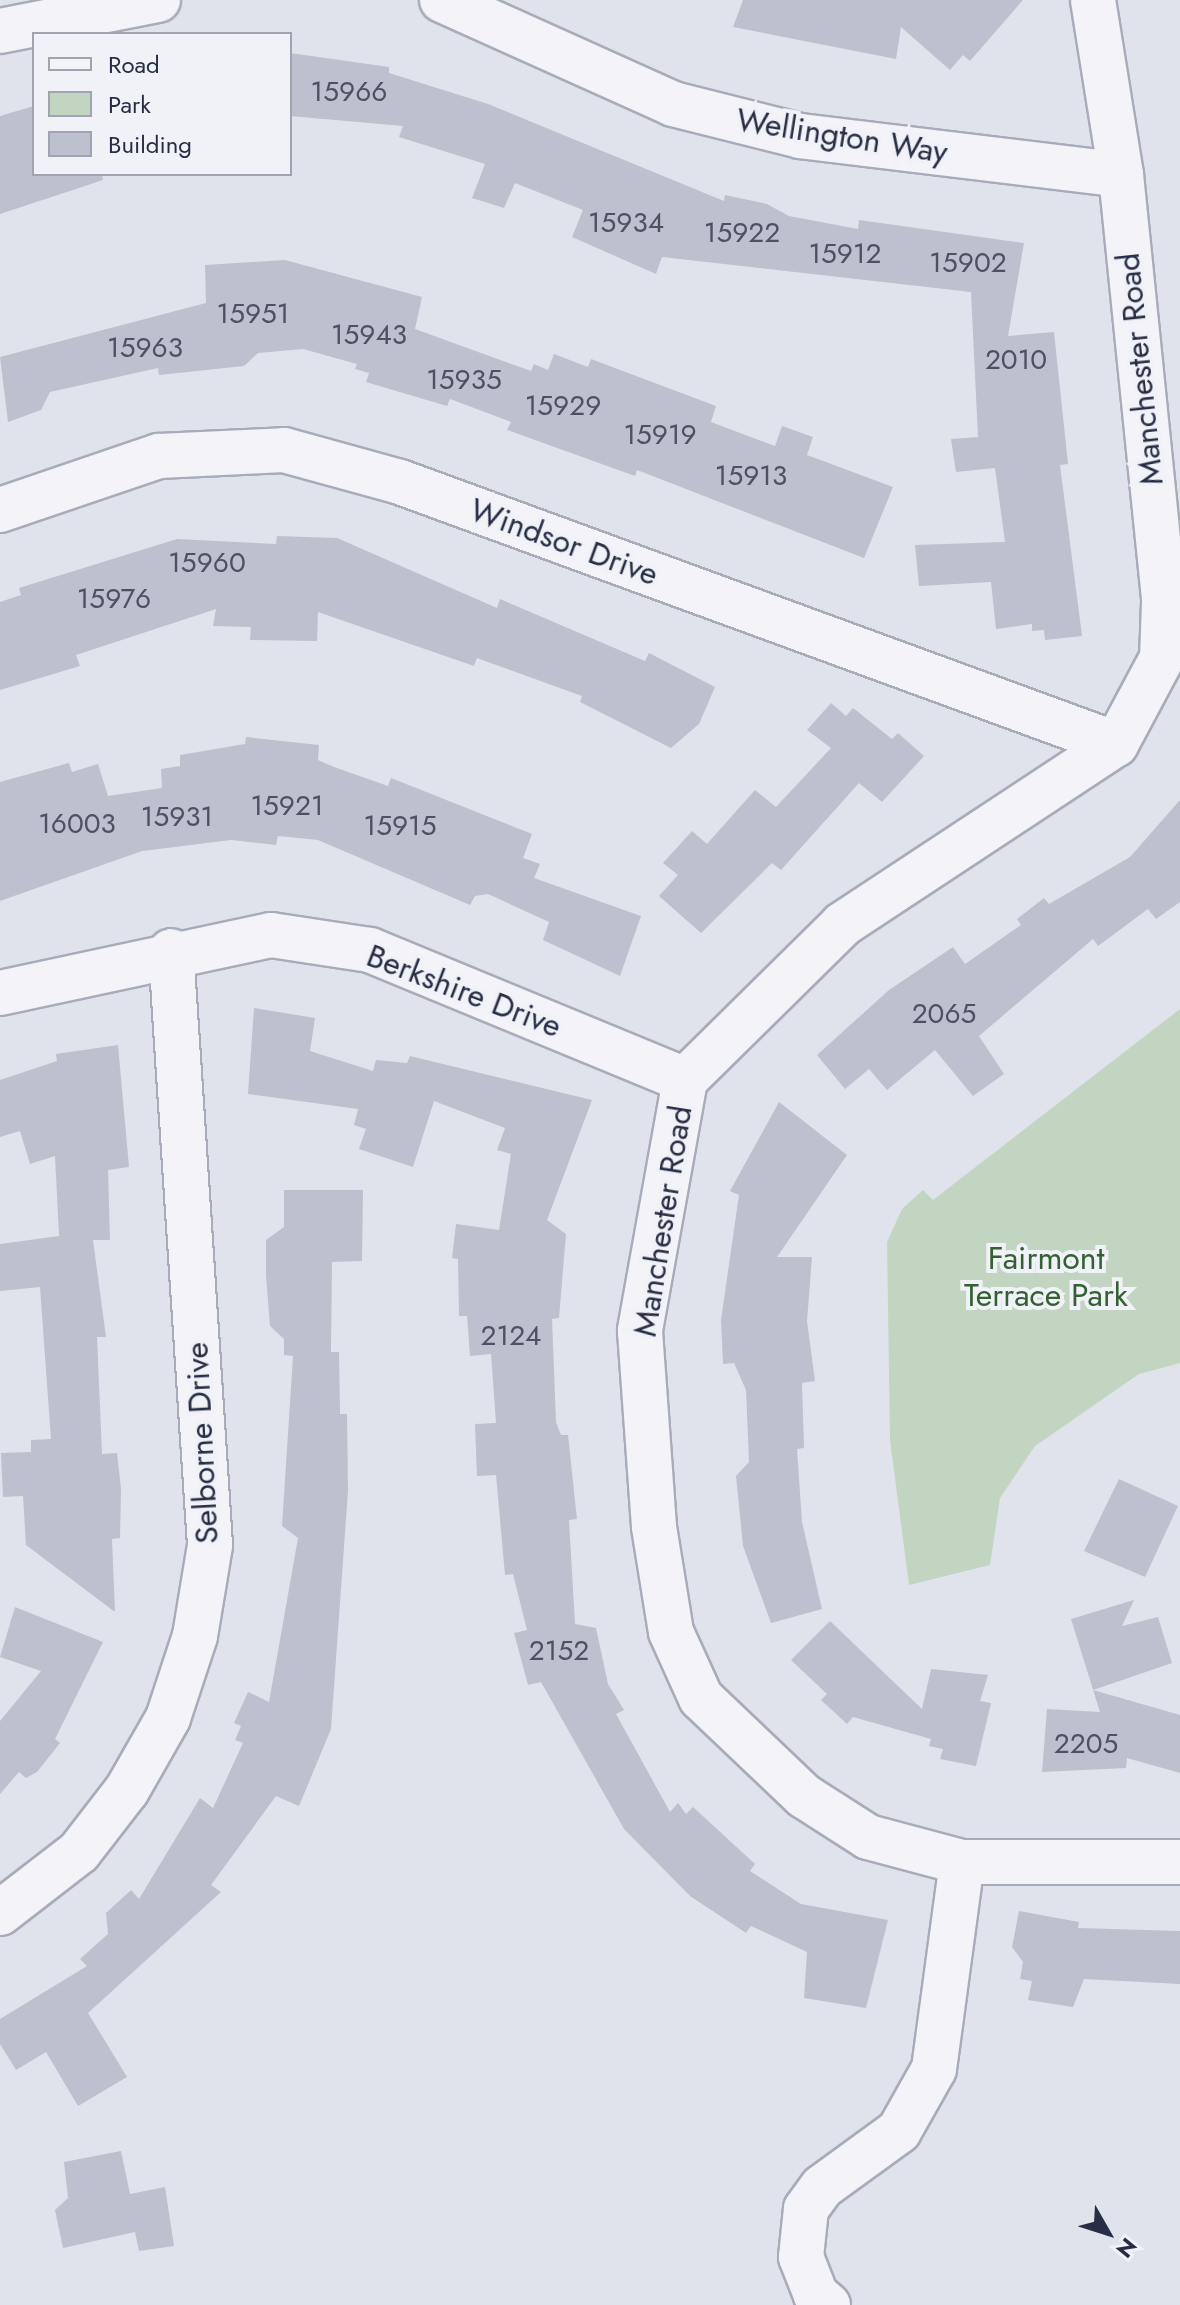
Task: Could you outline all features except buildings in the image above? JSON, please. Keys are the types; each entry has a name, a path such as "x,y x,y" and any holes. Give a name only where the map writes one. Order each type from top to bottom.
{"street":[{"path":"0,31 158,0"},
{"name":"Wellington Way","path":"442,0 673,104 800,136 1121,175"},
{"name":"Manchester Road","path":"1093,0 1121,175 1164,602 1162,658 1116,744 842,925 685,1080 640,1331 654,1527 671,1632 701,1698 804,1796 868,1837 962,1862 1180,1862"},
{"name":"Windsor Drive","path":"0,510 159,456 284,450 400,482 1116,744"},
{"name":"Berkshire Drive","path":"0,993 171,951 271,935 370,950 685,1080"},
{"name":"Selborne Drive","path":"0,1913 79,1852 127,1790 168,1718 195,1636 210,1545 171,951"},
{"path":"828,2305 816,2295 801,2257 806,2209 822,2187 899,2131 934,2069 962,1862"}],"green space":[{"name":"Fairmont Terrace Park","path":"1180,1009 1180,1363 1139,1374 1035,1446 1000,1498 990,1565 909,1585 890,1440 887,1242 902,1209 923,1190 933,1200"}]}
